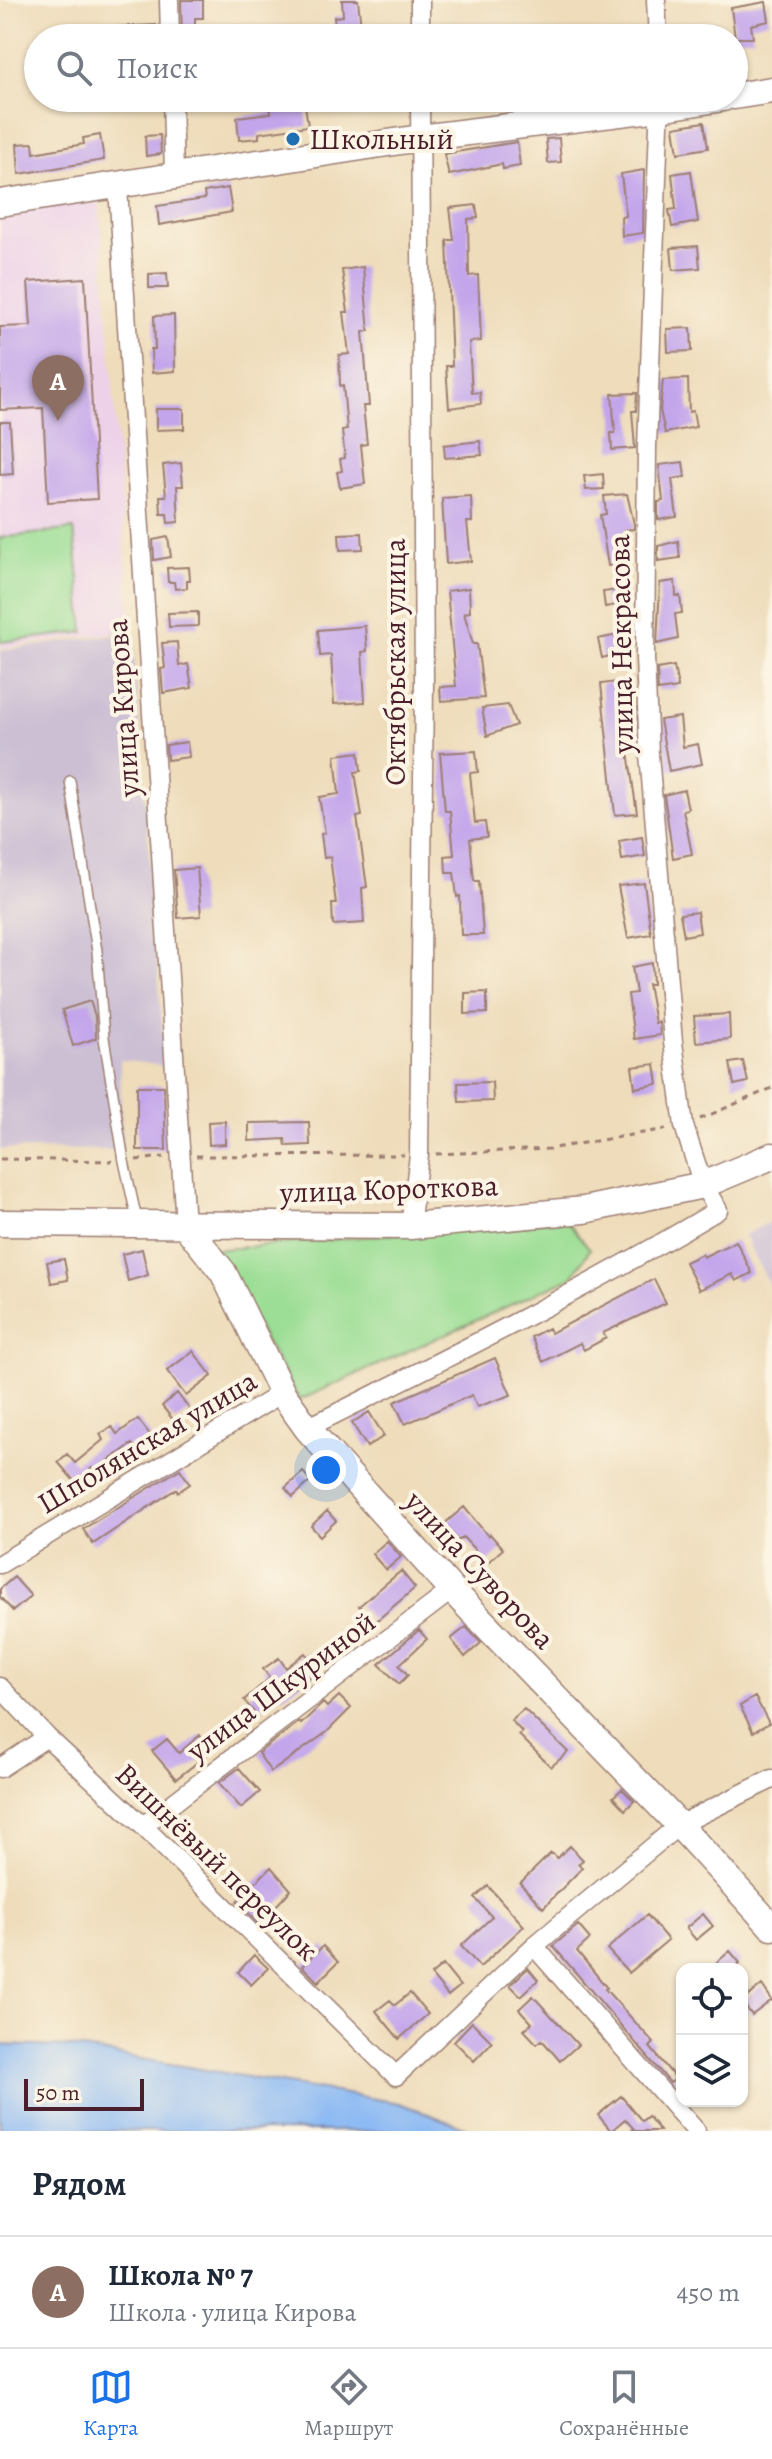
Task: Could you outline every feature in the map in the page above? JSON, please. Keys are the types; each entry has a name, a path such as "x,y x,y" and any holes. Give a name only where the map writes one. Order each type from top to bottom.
{"street":[{"path":"169,0 170,24"},
{"path":"420,0 420,24"},
{"path":"656,0 657,24"},
{"path":"748,94 772,90"},
{"path":"172,112 174,176"},
{"name":"Октябрьская улица","path":"410,1226 419,1155 424,699 420,112"},
{"path":"0,203 598,112"},
{"name":"улица Некрасова","path":"307,1428 629,1264 718,1210 703,1185 684,1126 666,964 649,754 645,658 647,447 660,112"},
{"name":"улица Кирова","path":"118,187 185,1225"},
{"name":"улица Короткова","path":"0,1223 410,1226 584,1210 703,1185 772,1156"},
{"name":"улица Суворова","path":"185,1225 223,1272 282,1393 307,1428 452,1590 679,1825 772,1927"},
{"name":"Шполянская улица","path":"0,1564 282,1393"},
{"name":"улица Шкуриной","path":"143,1826 452,1590"},
{"name":"Вишнёвый переулок","path":"0,1687 47,1737 143,1826 396,2076 534,1946"},
{"path":"0,1768 47,1737"},
{"path":"696,2131 534,1946 679,1825 772,1779"}],"lane":[{"path":"70,781 97,951 104,1038 124,1161 139,1224"}],"path":[{"path":"0,1159 124,1161 180,1156 419,1155 549,1149 684,1126 772,1088"}],"shaded area":[{"path":"99,198 131,630 0,648 0,213"},
{"path":"132,632 165,1066 120,1060 122,1150 0,1149 0,651"},
{"path":"772,1221 772,1291 744,1235"}],"green space":[{"path":"74,529 84,632 0,642 0,538"},
{"path":"565,1219 590,1249 572,1277 300,1400 212,1250"}],"water":[{"path":"0,2045 71,2047 399,2103 474,2131 0,2131"}],"building":[{"path":"181,0 203,0 203,18 195,18 195,24 182,24"},
{"path":"342,0 358,0 361,24 335,24 334,17 343,16"},
{"path":"766,2 769,21 751,25 753,38 748,38 748,24 733,24 731,8"},
{"path":"306,112 308,126 259,133 259,138 239,140 237,117"},
{"path":"704,122 708,148 678,153 674,127"},
{"path":"100,135 104,160 19,174 17,144 33,143 34,153 84,144 83,138"},
{"path":"160,135 161,154 146,156 145,136"},
{"path":"559,138 561,162 548,163 546,139"},
{"path":"517,142 520,166 503,169 502,164 449,175 444,154"},
{"path":"644,170 643,233 622,236 621,217 626,216 621,174"},
{"path":"691,171 698,222 672,227 669,210 676,209 672,174"},
{"path":"228,188 232,212 159,225 157,206 205,199 204,192"},
{"path":"476,205 478,218 468,219 469,276 478,275 481,341 469,342 472,393 480,392 481,404 449,408 446,366 452,366 447,240 454,240 450,208"},
{"path":"698,246 700,268 673,270 671,248"},
{"path":"363,267 369,331 363,332 369,406 363,406 367,444 361,445 365,484 340,488 337,472 342,471 340,459 345,458 342,431 347,430 339,355 349,354 344,312 348,312 342,270"},
{"path":"167,273 168,288 149,288 149,274"},
{"path":"85,278 97,499 48,502 43,408 0,410 0,327 31,326 28,282"},
{"path":"174,315 175,371 152,373 154,316"},
{"path":"691,328 692,351 668,352 667,329"},
{"path":"688,379 689,412 693,411 696,427 665,433 660,410 663,380"},
{"path":"637,393 636,411 632,411 635,448 612,450 611,433 615,433 612,394"},
{"path":"156,409 184,409 184,429 156,430"},
{"path":"0,422 10,422 13,474 0,475"},
{"path":"480,441 482,455 445,458 444,445"},
{"path":"683,462 685,477 672,479 677,517 658,520 658,502 663,501 659,465"},
{"path":"181,463 183,486 177,486 179,522 168,523 167,514 161,514 160,496 166,496 163,465"},
{"path":"603,474 604,489 586,490 584,476"},
{"path":"627,494 634,524 634,529 625,530 628,564 608,566 600,515 606,514 604,496"},
{"path":"471,496 472,522 467,522 471,561 446,564 442,498"},
{"path":"362,533 363,549 340,550 339,534"},
{"path":"168,537 171,557 154,560 153,540"},
{"path":"678,541 680,558 658,561 658,546"},
{"path":"189,567 187,588 175,589 174,582 168,582 167,568"},
{"path":"675,581 682,613 675,614 678,639 657,644 660,583"},
{"path":"469,588 470,612 464,613 473,644 477,644 484,698 441,701 440,687 456,686 447,591"},
{"path":"625,589 627,603 605,607 603,592"},
{"path":"198,612 198,626 169,627 168,613"},
{"path":"365,626 367,651 362,652 365,702 334,704 331,655 320,656 318,630"},
{"path":"623,634 626,652 602,658 598,639"},
{"path":"177,642 179,666 188,664 192,688 163,693 161,669 165,668 162,643"},
{"path":"674,666 678,688 658,691 657,669"},
{"path":"624,681 627,703 621,704 637,813 615,815 601,684"},
{"path":"508,705 516,725 487,736 482,708"},
{"path":"680,717 683,747 698,744 702,764 669,771 660,720"},
{"path":"187,742 189,757 167,760 166,745"},
{"path":"476,751 478,772 470,773 475,823 485,822 487,837 470,839 474,881 479,881 483,935 461,935 460,896 457,897 454,873 446,873 445,856 454,855 450,811 445,811 440,753"},
{"path":"359,752 361,771 355,772 362,816 357,817 367,887 362,888 364,923 333,925 332,904 336,904 330,857 324,858 321,834 325,833 319,797 339,794 335,755"},
{"path":"684,790 688,809 683,810 692,854 673,858 664,795"},
{"path":"642,837 645,856 622,860 619,841"},
{"path":"197,868 201,916 178,918 174,870"},
{"path":"644,883 651,934 628,938 618,886"},
{"path":"697,912 700,933 684,936 680,914"},
{"path":"652,963 653,984 648,984 660,1035 634,1039 628,994 636,993 632,967"},
{"path":"487,992 487,1013 465,1014 465,993"},
{"path":"90,1001 95,1016 96,1038 73,1046 62,1010"},
{"path":"729,1014 730,1039 696,1042 694,1016"},
{"path":"743,1061 748,1082 734,1085 730,1063"},
{"path":"655,1064 658,1084 635,1088 632,1067"},
{"path":"492,1082 493,1101 459,1102 458,1083"},
{"path":"137,1086 164,1086 166,1150 137,1150"},
{"path":"225,1121 225,1144 209,1145 208,1122"},
{"path":"309,1122 310,1145 286,1146 285,1139 249,1141 249,1123"},
{"path":"736,1241 752,1273 736,1281 732,1274 699,1290 685,1262"},
{"path":"142,1249 148,1275 128,1281 122,1254"},
{"path":"64,1259 68,1280 51,1283 47,1262"},
{"path":"654,1279 666,1303 603,1333 606,1338 584,1350 580,1343 543,1362 531,1337 548,1328 551,1333"},
{"path":"193,1351 212,1376 186,1396 167,1371"},
{"path":"495,1358 511,1395 477,1407 472,1395 405,1424 394,1402"},
{"path":"177,1393 190,1410 175,1422 162,1406"},
{"path":"369,1412 384,1436 367,1447 352,1423"},
{"path":"138,1419 151,1436 135,1448 132,1444 94,1471 92,1468 75,1482 58,1462 67,1454 75,1463 103,1440 100,1434 112,1427 117,1434"},
{"path":"180,1469 190,1484 178,1492 176,1489 93,1544 83,1529"},
{"path":"303,1472 311,1481 293,1497 285,1488"},
{"path":"464,1507 503,1549 487,1563 463,1537 458,1541 444,1524"},
{"path":"327,1511 336,1521 320,1536 311,1526"},
{"path":"387,1541 401,1557 386,1570 372,1554"},
{"path":"401,1571 415,1588 374,1623 359,1606"},
{"path":"14,1577 31,1596 13,1611 0,1597 0,1589"},
{"path":"466,1627 481,1643 465,1657 451,1639"},
{"path":"419,1630 427,1639 399,1665 408,1675 399,1684 379,1664"},
{"path":"305,1653 319,1671 283,1696 281,1694 256,1715 244,1700 270,1678 263,1669 279,1658 286,1668"},
{"path":"339,1696 351,1708 327,1732 271,1772 258,1753 299,1722 301,1724 323,1703 327,1707"},
{"path":"755,1697 769,1723 753,1732 740,1706"},
{"path":"524,1709 568,1752 551,1767 519,1735 522,1732 511,1720"},
{"path":"200,1735 213,1750 176,1779 152,1751 167,1739 179,1753"},
{"path":"239,1768 260,1792 241,1808 219,1783"},
{"path":"622,1789 634,1801 625,1810 613,1797"},
{"path":"570,1846 583,1860 578,1864 582,1868 543,1908 520,1883 551,1853 557,1858"},
{"path":"271,1867 291,1890 259,1924 237,1901"},
{"path":"488,1886 524,1926 480,1967 461,1946 492,1917 475,1898"},
{"path":"703,1914 713,1926 696,1940 686,1928"},
{"path":"647,1915 668,1940 629,1973 607,1949"},
{"path":"578,1925 590,1939 577,1951 605,1989 654,2043 650,2047 676,2079 670,2083 553,1946"},
{"path":"323,1946 338,1962 318,1982 302,1966"},
{"path":"730,1951 740,1963 716,1963"},
{"path":"254,1955 268,1968 251,1985 238,1972"},
{"path":"443,1965 460,1986 448,1996 431,1975"},
{"path":"528,1968 538,1980 521,1996 510,1985"},
{"path":"762,1985 772,2000 752,2015 748,2010 748,1997"},
{"path":"410,1993 428,2014 399,2039 376,2011 390,2000 395,2005"},
{"path":"533,1996 578,2045 560,2061 542,2040 537,2044 524,2030 532,2023 519,2009"},
{"path":"472,2022 492,2042 474,2061 454,2041"},
{"path":"621,2096 642,2121 648,2116 660,2131 631,2131 634,2129 625,2119 611,2131 598,2115"}],"place":[{"name":"Школьный","path":"293,139"},
{"name":"Школа № 7","path":"58,421"}]}
